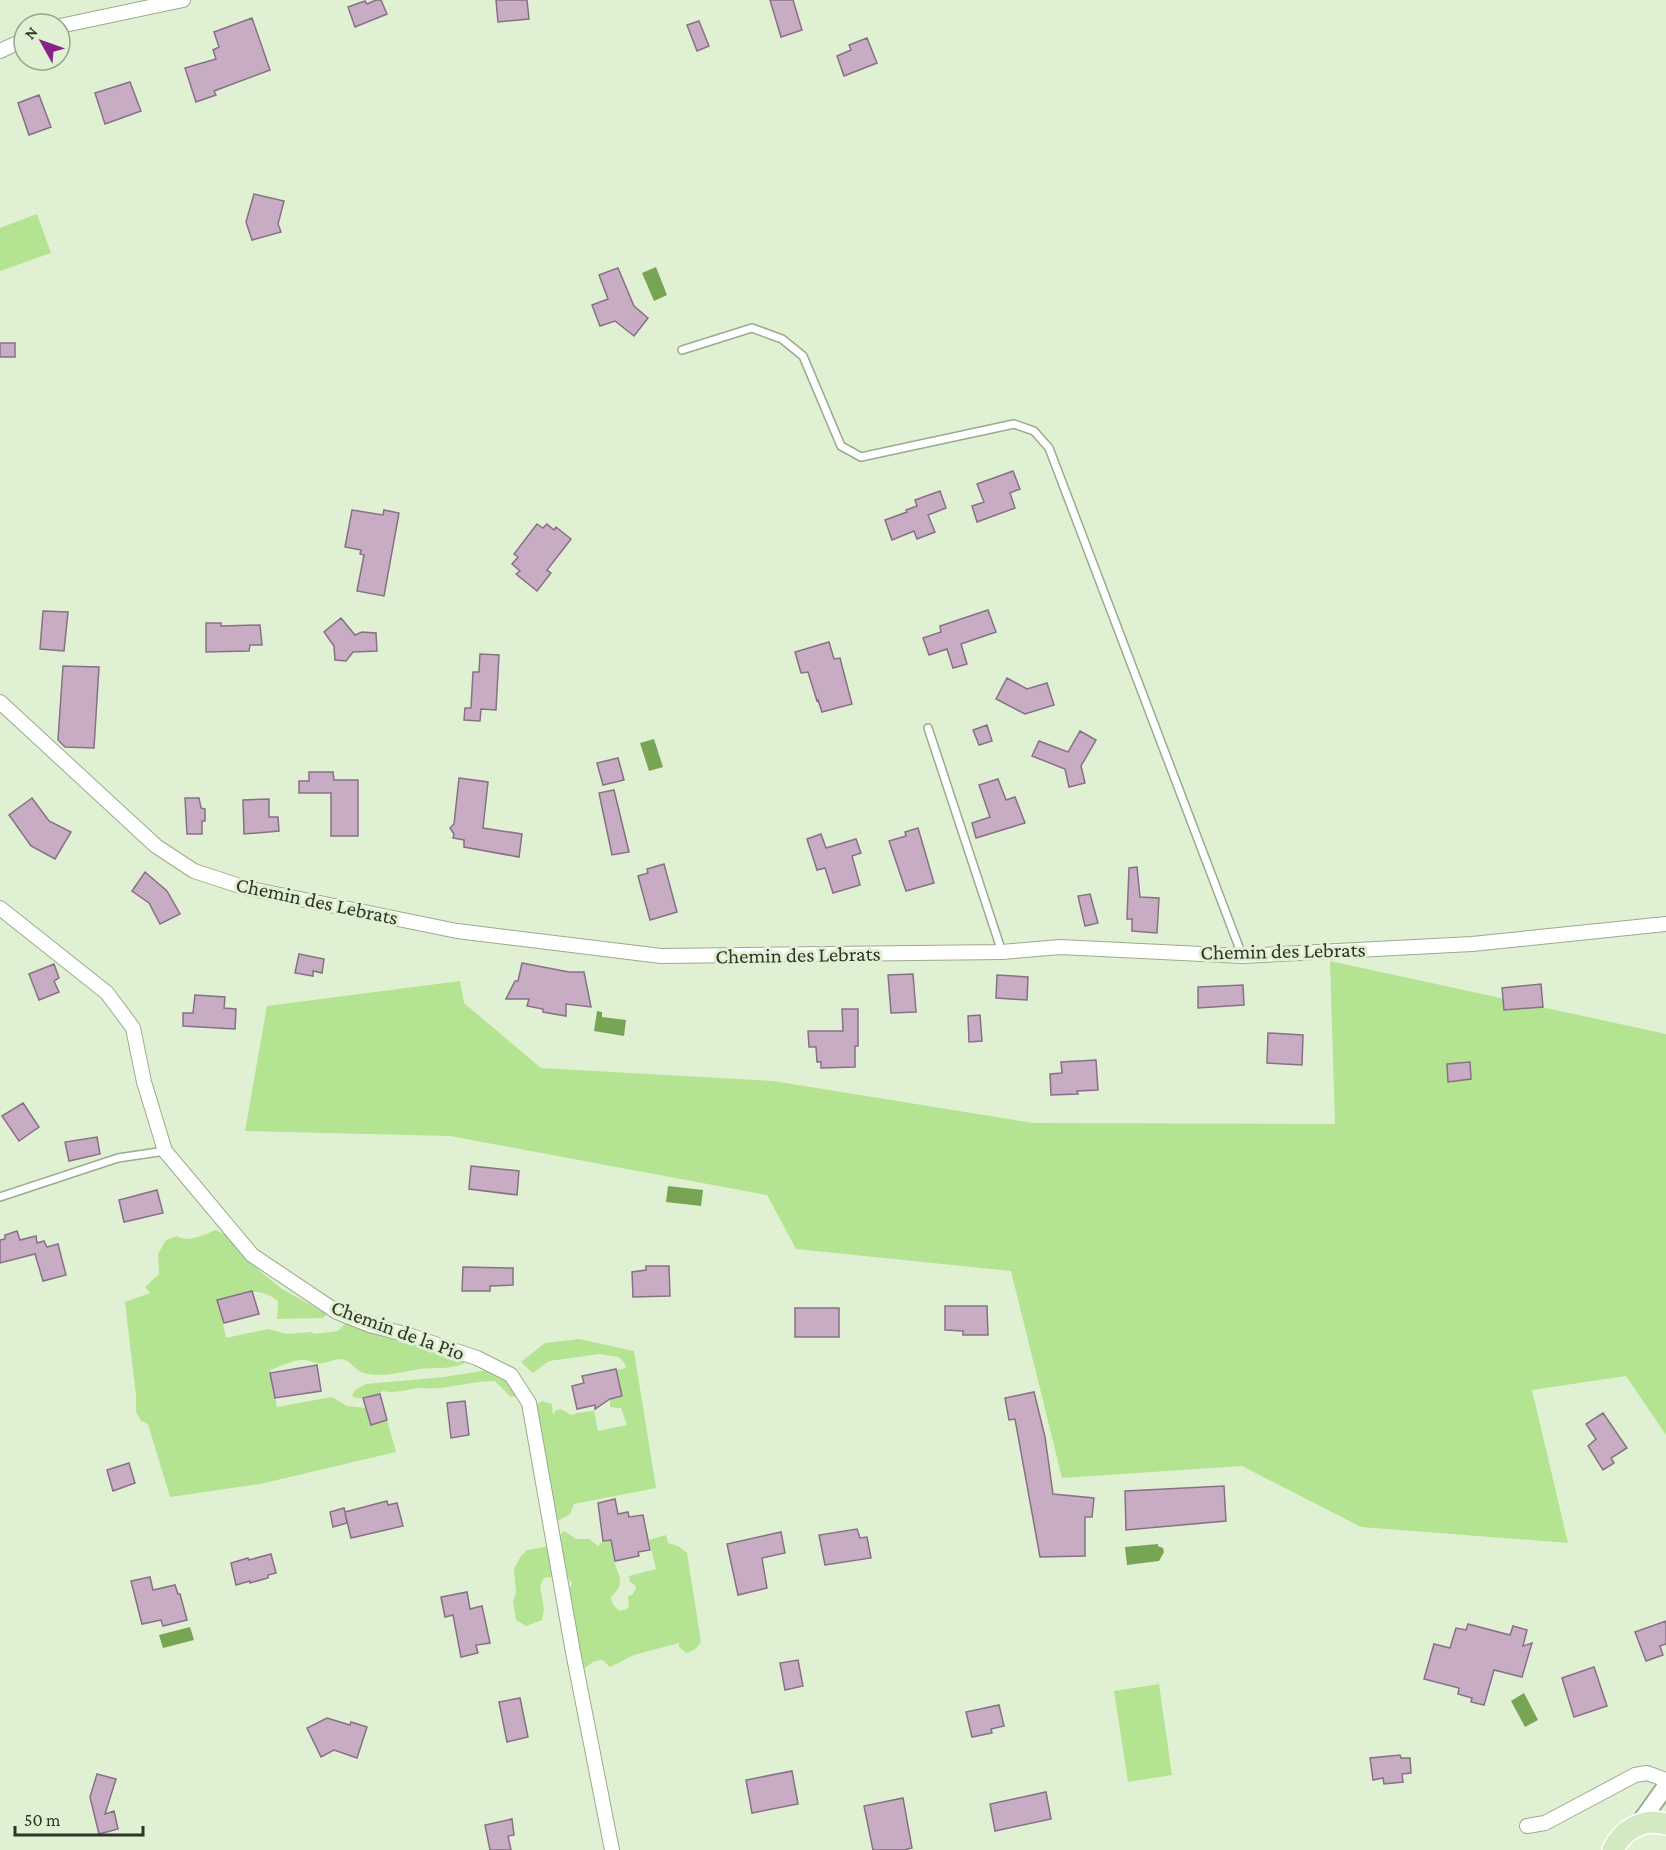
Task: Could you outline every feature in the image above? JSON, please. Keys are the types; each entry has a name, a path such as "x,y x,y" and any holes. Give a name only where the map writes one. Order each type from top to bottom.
{"main road":[{"path":"1611,1848 1628,1830 1639,1824 1651,1822 1666,1824"}],"street":[{"path":"72,23 183,0"},
{"name":"Chemin des Lebrats","path":"0,702 156,846 194,871 246,888 457,931 661,956 1002,952 1060,947 1242,956 1472,944 1666,924"},
{"name":"Chemin de la Pio","path":"0,908 107,993 133,1028 144,1082 165,1151 252,1255 337,1312 370,1325 477,1358 511,1375 529,1403 573,1653 612,1850"},
{"path":"1527,1826 1545,1823 1635,1775 1647,1773 1666,1780"},
{"path":"1639,1824 1666,1786"}],"lane":[{"path":"682,350 752,328 782,339 803,356 841,446 861,458 1014,424 1034,431 1049,448 1242,956"},
{"path":"928,728 1002,952"},
{"path":"0,1197 118,1158 165,1151"}],"shaded area":[{"path":"37,214 51,253 0,271 0,228"},
{"path":"656,267 667,295 654,301 642,273"},
{"path":"654,739 663,767 649,771 640,743"},
{"path":"1330,961 1666,1034 1666,1435 1626,1376 1532,1390 1568,1543 1361,1527 1242,1466 1062,1478 1011,1271 796,1249 767,1195 450,1136 245,1131 267,1006 460,981 464,1003 541,1068 773,1081 1033,1123 1335,1124"},
{"path":"597,1011 602,1012 602,1017 626,1020 624,1036 594,1031"},
{"path":"668,1186 703,1190 701,1206 666,1202"},
{"path":"216,1230 238,1241 248,1259 282,1289 327,1314 323,1318 277,1319 278,1301 263,1293 242,1293 218,1300 226,1338 268,1329 287,1334 338,1331 346,1323 410,1345 465,1360 465,1363 454,1367 419,1369 384,1375 361,1372 348,1361 341,1359 323,1363 297,1361 270,1370 277,1407 332,1397 347,1406 366,1408 371,1424 387,1420 396,1452 260,1484 170,1497 148,1424 141,1421 136,1412 125,1302 150,1293 145,1287 159,1274 158,1254 166,1240 177,1236 191,1239"},
{"path":"579,1339 634,1351 656,1488 574,1504 570,1514 558,1521 540,1446 542,1437 536,1405 542,1401 552,1404 553,1415 556,1410 561,1409 571,1415 594,1411 598,1431 627,1425 621,1408 610,1407 610,1399 621,1396 616,1370 626,1368 619,1357 599,1354 549,1361 533,1373 521,1362 545,1343"},
{"path":"488,1370 508,1382 516,1396 511,1397 495,1381 437,1388 383,1391 372,1397 364,1398 352,1396 355,1390 366,1384 444,1377"},
{"path":"564,1531 576,1539 589,1539 598,1546 603,1541 611,1540 620,1584 611,1597 612,1602 620,1611 627,1609 628,1596 632,1595 636,1588 630,1582 629,1576 656,1569 649,1540 666,1535 668,1543 678,1546 687,1553 701,1642 698,1646 686,1653 679,1647 679,1643 634,1655 610,1667 603,1660 596,1661 581,1672 564,1638 558,1615 558,1605 567,1595 572,1583 567,1577 544,1578 540,1586 544,1610 542,1620 526,1626 516,1620 513,1602 516,1592 514,1569 521,1556 527,1550 550,1546"},
{"path":"1158,1544 1164,1552 1159,1561 1127,1565 1125,1547"},
{"path":"190,1627 194,1640 163,1648 159,1635"},
{"path":"1159,1684 1172,1775 1128,1782 1114,1691"},
{"path":"1524,1693 1538,1720 1525,1727 1511,1701"}],"building":[{"path":"381,0 387,14 355,27 348,7"},
{"path":"496,0 527,0 529,19 498,22"},
{"path":"770,0 793,0 802,30 781,37"},
{"path":"252,18 270,70 214,91 216,95 196,102 185,68 216,59 213,50 219,47 214,32"},
{"path":"699,21 709,46 697,51 687,25"},
{"path":"867,38 877,63 844,76 837,56 851,50 849,45"},
{"path":"130,82 141,111 105,124 95,93"},
{"path":"39,95 51,127 29,135 18,103"},
{"path":"254,194 284,201 278,224 281,232 252,240 246,222"},
{"path":"618,268 634,306 648,318 634,336 615,321 600,326 592,305 608,299 599,275"},
{"path":"0,343 15,343 15,357 0,357"},
{"path":"1013,471 1020,489 1010,493 1015,508 977,522 972,506 984,502 977,484"},
{"path":"940,491 946,508 928,515 935,532 917,539 914,531 892,540 885,520 917,506 915,500"},
{"path":"352,510 383,515 384,510 399,513 384,596 357,591 364,555 360,554 361,550 345,547"},
{"path":"537,524 543,528 547,524 554,530 556,527 571,539 547,570 551,573 537,591 516,574 520,571 512,564 518,557 514,554"},
{"path":"988,610 996,632 961,644 967,664 953,668 947,649 929,655 923,638 941,632 940,626"},
{"path":"43,611 68,612 64,651 40,649"},
{"path":"341,618 355,635 362,632 376,633 377,651 353,652 346,661 335,660 334,646 324,632"},
{"path":"206,623 221,623 221,626 260,625 262,645 250,645 249,651 206,652"},
{"path":"829,642 834,659 840,658 852,704 822,712 808,672 801,673 795,652"},
{"path":"480,654 499,655 496,710 481,709 480,721 464,720 465,708 471,708 473,672 479,672"},
{"path":"63,666 99,667 94,748 65,747 58,740"},
{"path":"1007,678 1027,689 1047,683 1054,705 1025,714 996,699"},
{"path":"987,725 992,741 979,745 973,730"},
{"path":"1080,731 1096,740 1081,766 1085,783 1069,787 1065,769 1032,756 1039,741 1068,752"},
{"path":"618,758 624,780 603,785 597,763"},
{"path":"309,772 333,772 334,780 358,780 358,836 331,836 331,793 299,793 299,781 309,781"},
{"path":"459,778 488,782 483,828 522,834 519,857 464,847 464,840 453,838 454,834 450,828 454,824"},
{"path":"998,779 1006,800 1015,797 1025,823 976,838 972,823 990,817 979,785"},
{"path":"614,790 629,852 612,855 599,793"},
{"path":"32,798 49,821 71,832 55,859 31,846 9,815"},
{"path":"185,798 199,798 201,808 205,809 202,834 187,834"},
{"path":"269,799 269,817 278,817 279,831 244,834 243,800"},
{"path":"918,828 934,883 906,891 889,841 906,836 905,832"},
{"path":"821,834 826,848 856,839 861,853 852,856 860,885 833,893 825,868 817,870 807,839"},
{"path":"664,864 677,912 650,920 638,876 648,873 647,869"},
{"path":"1137,867 1140,897 1159,898 1157,933 1132,931 1132,919 1127,919 1129,868"},
{"path":"145,872 167,891 180,914 160,924 149,903 132,891"},
{"path":"1090,894 1098,923 1085,926 1078,896"},
{"path":"299,954 324,959 322,973 313,971 313,976 295,973"},
{"path":"522,963 569,972 584,972 591,1007 566,1004 566,1016 543,1012 543,1009 527,1006 529,999 506,999 515,981 518,981"},
{"path":"54,964 59,978 54,981 59,992 39,1000 29,974"},
{"path":"913,974 916,1012 891,1013 888,975"},
{"path":"997,975 1028,977 1027,1000 996,998"},
{"path":"1541,984 1543,1007 1504,1010 1502,988"},
{"path":"1243,985 1244,1005 1198,1008 1198,987"},
{"path":"195,995 225,997 224,1008 236,1009 235,1029 183,1026 183,1013 193,1013"},
{"path":"842,1009 858,1009 858,1046 855,1046 855,1067 821,1068 821,1062 817,1062 816,1047 809,1047 808,1031 843,1031"},
{"path":"980,1015 982,1041 969,1042 968,1016"},
{"path":"1268,1033 1303,1035 1302,1065 1267,1063"},
{"path":"1096,1060 1098,1090 1077,1091 1078,1094 1051,1095 1050,1074 1062,1073 1061,1062"},
{"path":"1470,1062 1471,1079 1448,1082 1447,1064"},
{"path":"23,1103 39,1127 19,1141 2,1116"},
{"path":"97,1137 100,1154 69,1161 65,1142"},
{"path":"471,1166 519,1171 517,1195 469,1189"},
{"path":"157,1190 163,1213 124,1222 119,1200"},
{"path":"17,1231 20,1240 36,1236 37,1243 44,1241 47,1247 58,1244 66,1275 43,1281 35,1254 0,1263 0,1240 5,1239 5,1235"},
{"path":"646,1266 669,1266 670,1296 633,1297 632,1272 646,1270"},
{"path":"463,1267 513,1268 513,1285 490,1286 490,1291 462,1291"},
{"path":"252,1291 259,1314 224,1323 217,1300"},
{"path":"945,1306 987,1306 988,1335 963,1335 963,1331 945,1330"},
{"path":"795,1308 839,1308 839,1337 795,1337"},
{"path":"317,1365 321,1391 275,1398 270,1373"},
{"path":"616,1369 622,1396 610,1399 595,1409 595,1405 577,1409 572,1386 584,1383 582,1376"},
{"path":"1034,1392 1045,1437 1053,1494 1094,1498 1092,1517 1085,1517 1085,1556 1040,1557 1015,1419 1009,1420 1005,1398"},
{"path":"380,1394 387,1420 371,1425 363,1398"},
{"path":"465,1401 469,1435 451,1438 447,1403"},
{"path":"1603,1413 1627,1448 1611,1458 1614,1463 1603,1470 1588,1446 1596,1439 1586,1424"},
{"path":"129,1463 135,1483 113,1491 107,1470"},
{"path":"1224,1486 1226,1521 1126,1530 1125,1491"},
{"path":"615,1499 618,1514 628,1512 629,1517 643,1515 650,1550 638,1552 639,1556 615,1561 611,1540 603,1541 598,1503"},
{"path":"387,1501 388,1505 397,1503 403,1526 351,1538 345,1513 347,1523 333,1527 330,1512 344,1508 345,1512"},
{"path":"857,1529 860,1538 867,1537 871,1558 825,1565 819,1535"},
{"path":"781,1532 785,1553 762,1558 767,1588 738,1595 727,1544"},
{"path":"271,1554 276,1573 268,1575 268,1578 236,1585 231,1563"},
{"path":"150,1577 153,1590 175,1585 180,1594 187,1620 163,1626 161,1620 142,1624 131,1581"},
{"path":"467,1592 470,1609 482,1606 490,1643 476,1645 478,1653 461,1657 453,1615 445,1617 441,1597"},
{"path":"1666,1621 1666,1644 1660,1646 1663,1655 1646,1661 1635,1632"},
{"path":"1468,1624 1510,1635 1513,1626 1527,1630 1523,1646 1532,1643 1522,1677 1494,1670 1484,1705 1471,1702 1472,1698 1458,1694 1459,1688 1424,1679 1434,1644 1450,1648 1456,1628 1466,1630"},
{"path":"798,1660 803,1686 785,1690 780,1663"},
{"path":"1594,1667 1607,1706 1574,1717 1562,1678"},
{"path":"520,1698 528,1737 507,1742 499,1702"},
{"path":"999,1705 1004,1726 991,1729 992,1733 972,1737 966,1712"},
{"path":"327,1718 367,1727 357,1758 334,1750 321,1757 307,1728"},
{"path":"1400,1755 1401,1758 1410,1758 1411,1773 1402,1774 1403,1782 1384,1784 1383,1778 1373,1780 1370,1758"},
{"path":"792,1771 798,1804 752,1813 746,1780"},
{"path":"97,1774 116,1779 105,1814 114,1811 118,1829 99,1834 90,1797"},
{"path":"1046,1792 1051,1819 995,1831 990,1804"},
{"path":"903,1798 912,1848 873,1850 864,1806"},
{"path":"512,1819 514,1835 508,1836 511,1850 490,1850 485,1825"}]}
